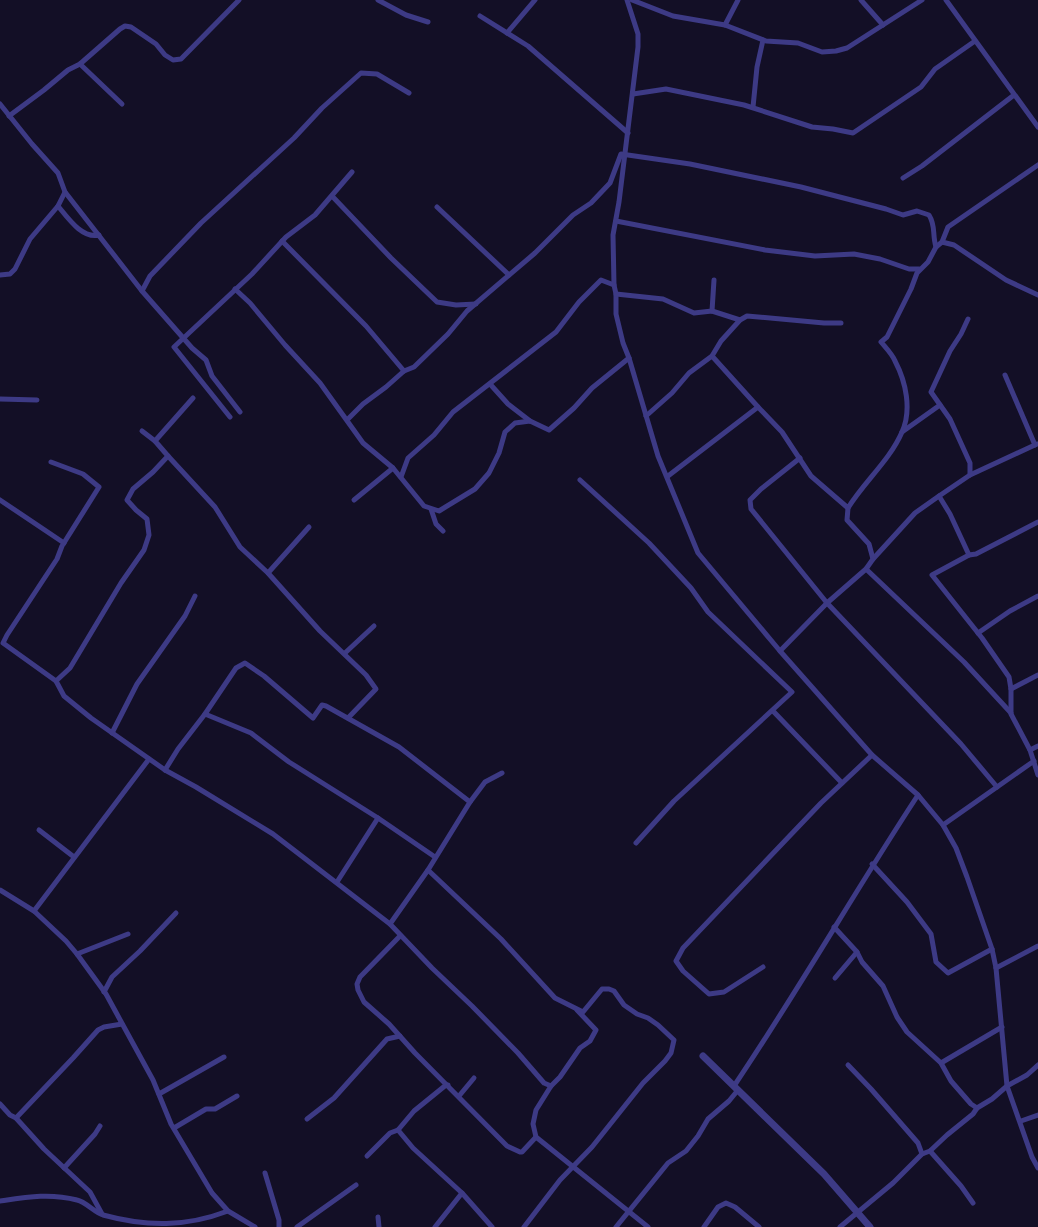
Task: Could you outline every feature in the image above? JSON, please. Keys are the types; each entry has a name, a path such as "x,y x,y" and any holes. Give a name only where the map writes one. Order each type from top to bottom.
{"street":[{"path":"9,116 68,70 80,64 120,29 126,26 131,27 150,40 165,55 173,60 181,59 239,0"},
{"path":"378,0 406,15 428,22"},
{"path":"507,33 535,0"},
{"path":"627,0 638,34 633,94 613,235 614,285 616,314 622,343 629,358 658,456 668,476 672,491 698,554 872,755 918,795 943,825 956,848 992,949 996,968 1006,1086 1021,1121 1032,1157 1038,1168"},
{"path":"632,0 673,16 725,25 763,40 798,44 822,52 847,48 922,0"},
{"path":"725,25 738,0"},
{"path":"861,0 883,25"},
{"path":"946,0 1038,128"},
{"path":"480,16 528,46 628,133"},
{"path":"753,107 757,67 763,40"},
{"path":"633,94 666,89 753,107 812,127 853,133 921,87 935,69 975,41"},
{"path":"80,64 122,104"},
{"path":"142,291 150,276 201,223 294,138 322,108 361,72 377,74 409,93"},
{"path":"902,178 922,166 1014,95"},
{"path":"0,104 58,173 65,192 142,291 183,338 206,360 212,376 240,412"},
{"path":"348,419 363,404 404,371 414,367 476,304 573,215 591,204 610,183 621,154 625,153 690,164 801,187 903,215 918,212 929,215 934,223 932,236 936,247"},
{"path":"873,559 869,544 847,520 848,508 879,467 902,432 906,419 904,384 895,360 881,342 886,337 912,289 919,270 928,262 936,247 942,242 948,227 1038,165"},
{"path":"230,417 174,347 282,241 315,215 352,172"},
{"path":"610,183 619,195"},
{"path":"0,275 10,274 15,269 30,239 58,206 65,192"},
{"path":"332,196 391,258 437,302 456,305 476,304"},
{"path":"58,206 80,230 90,235 100,235"},
{"path":"437,206 509,275"},
{"path":"616,221 765,250 815,256 854,254 919,270"},
{"path":"282,241 366,326 404,371"},
{"path":"942,242 954,245 1006,280 1038,296"},
{"path":"401,477 408,458 434,434 453,412 556,332 579,302 601,280 614,285"},
{"path":"712,311 714,280"},
{"path":"235,289 250,303 320,383 364,442 393,468 424,506 431,510 439,511 474,489 489,473 499,453 505,432 515,423 530,421"},
{"path":"616,294 663,299 694,312 712,311 740,320"},
{"path":"646,416 672,393 689,373 712,356 721,341 740,320 747,316 824,324 840,323"},
{"path":"968,319 962,334 950,351 931,392 950,419 970,463 977,471"},
{"path":"712,356 782,432 811,476 848,508"},
{"path":"490,384 508,404 530,421 549,430 574,408 592,388 629,358"},
{"path":"780,651 827,603 866,569 915,513 977,471 1037,444 1005,375"},
{"path":"155,441 192,398"},
{"path":"0,399 37,400"},
{"path":"902,432 940,405"},
{"path":"668,476 758,407"},
{"path":"142,431 155,441 215,507 240,547 268,573 320,631 366,674 376,689 348,718"},
{"path":"56,681 70,668 121,583 144,550 149,535 147,519 127,500 132,489 153,472 168,456"},
{"path":"800,458 750,500 751,509 827,603 961,744 996,787"},
{"path":"51,462 83,474 99,487 64,543 57,559 2,643 56,681 64,696 112,734 165,770 273,834 390,924 531,1066 544,1083 551,1086"},
{"path":"970,463 970,475"},
{"path":"354,500 393,468"},
{"path":"580,480 649,543 691,588 708,612 792,692 674,802 636,843"},
{"path":"939,496 950,514 969,556"},
{"path":"0,500 64,543"},
{"path":"431,510 436,524 443,531"},
{"path":"1011,714 1009,677 978,632 932,575 1038,522"},
{"path":"268,573 309,527"},
{"path":"866,569 964,662 1011,714 1030,750 1038,775"},
{"path":"112,734 137,684 185,616 195,596"},
{"path":"978,632 1010,611 1038,596"},
{"path":"345,653 374,626"},
{"path":"165,770 178,749 206,714 236,668 245,662 313,718 324,705 399,747 470,802"},
{"path":"1011,689 1038,675"},
{"path":"773,711 842,783"},
{"path":"206,714 251,732 289,762 378,818 435,857"},
{"path":"1030,750 1038,746"},
{"path":"763,967 724,992 709,994 676,961 683,948 842,783 872,755"},
{"path":"34,911 149,758"},
{"path":"943,825 1034,761"},
{"path":"390,924 428,870 470,802 486,782 502,774"},
{"path":"616,1227 668,1163 686,1150 698,1136 708,1119 729,1101 872,864 918,795"},
{"path":"337,882 378,818"},
{"path":"39,830 74,857"},
{"path":"872,864 901,895 930,934 936,962 948,973 992,949"},
{"path":"428,870 501,939 555,998 577,1010 596,1030 590,1041 580,1048 560,1077 551,1086 533,1117 536,1136 648,1227"},
{"path":"0,890 34,911 77,954 104,992 147,1067 174,1128 212,1193 228,1211 254,1227"},
{"path":"104,992 112,977 176,913"},
{"path":"834,927 857,952 862,962 883,986 897,1017 907,1032 941,1063 956,1087 977,1108"},
{"path":"77,954 128,934"},
{"path":"400,936 360,977 357,984 364,1002 389,1024 507,1146 522,1152 536,1136"},
{"path":"996,968 1038,946"},
{"path":"835,978 857,952"},
{"path":"524,1227 560,1180 592,1147 671,1053 674,1040 653,1022 624,1005 614,991 602,989 586,1011 577,1010"},
{"path":"16,1118 74,1058 98,1030 122,1024"},
{"path":"941,1063 1002,1027"},
{"path":"307,1119 334,1098 387,1039 400,1036"},
{"path":"703,1056 824,1174 870,1227"},
{"path":"159,1094 224,1057"},
{"path":"848,1065 872,1089 918,1143 922,1154"},
{"path":"840,1227 893,1184 922,1154 930,1151 946,1135 973,1114 977,1108 992,1099 1006,1086 1027,1075 1038,1065"},
{"path":"459,1096 474,1078"},
{"path":"367,1156 390,1133 398,1130 414,1111 448,1085"},
{"path":"174,1128 206,1109 215,1109 237,1096"},
{"path":"0,1104 90,1192 102,1214"},
{"path":"1021,1121 1038,1115"},
{"path":"64,1168 100,1126"},
{"path":"398,1130 413,1148 462,1193 492,1227"},
{"path":"930,1151 961,1186 973,1203"},
{"path":"265,1173 279,1220 278,1227"},
{"path":"296,1227 356,1185"},
{"path":"435,1227 462,1193"},
{"path":"0,1201 43,1195 78,1200 102,1214 149,1225 173,1226 228,1211"},
{"path":"704,1227 718,1207 726,1203 735,1207 759,1227"},
{"path":"378,1217 379,1227"}]}
